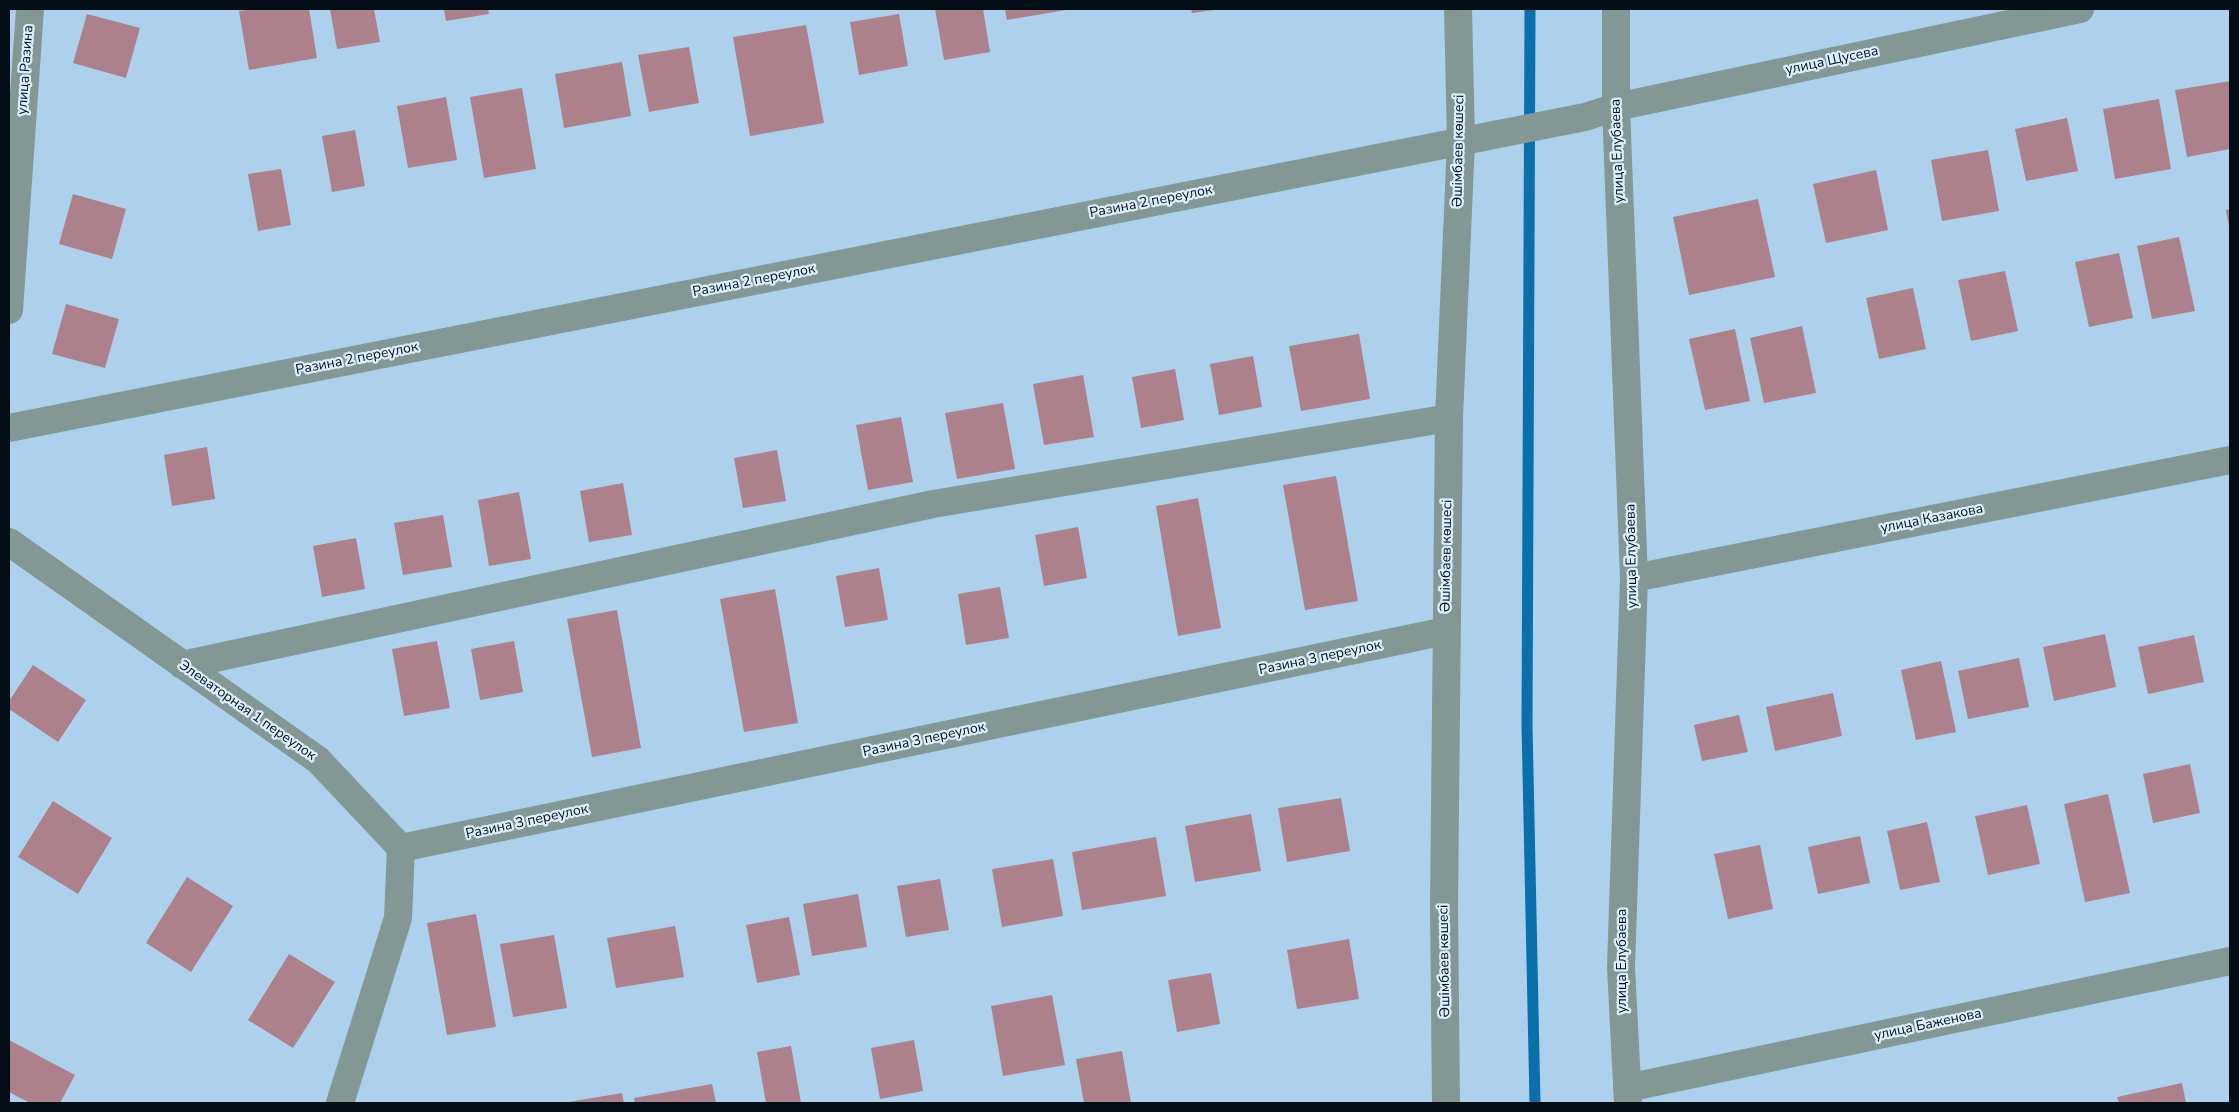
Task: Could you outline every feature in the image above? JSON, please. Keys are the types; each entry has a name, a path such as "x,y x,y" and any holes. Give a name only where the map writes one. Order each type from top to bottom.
{"street":[{"name":"улица Разина","path":"9,310 30,9"},
{"name":"Әшімбаев көшесі","path":"1446,1103 1444,896 1446,631 1449,418 1461,141 1458,9"},
{"name":"улица Елубаева","path":"1616,9 1616,108 1634,578 1621,967 1627,1096"},
{"name":"улица Щусева","path":"1499,133 1585,117 1616,108 2080,9"},
{"name":"Разина 2 переулок","path":"9,428 1499,133"},
{"path":"182,665 933,504 1449,418"},
{"name":"улица Казакова","path":"1634,578 2230,460"},
{"name":"Элеваторная 1 переулок","path":"9,542 318,760 401,848"},
{"name":"Разина 3 переулок","path":"401,848 1446,631"},
{"path":"340,1103 398,918 401,848"},
{"name":"улица Баженова","path":"1627,1096 2230,961"}],"building":[{"path":"253,9 309,9 317,58 249,70 239,11"},
{"path":"330,9 374,9 380,42 337,49"},
{"path":"444,9 488,9 489,14 446,21"},
{"path":"935,9 983,9 990,52 944,60"},
{"path":"1005,9 1066,9 1066,10 1007,20"},
{"path":"1191,9 1214,9 1214,10 1192,13"},
{"path":"87,14 140,28 126,78 73,63"},
{"path":"899,14 908,66 859,75 850,22"},
{"path":"806,25 824,123 750,136 733,37"},
{"path":"689,47 699,103 649,112 638,55"},
{"path":"622,62 631,116 564,128 555,74"},
{"path":"2230,81 2230,149 2187,157 2175,90"},
{"path":"522,88 536,169 484,178 470,97"},
{"path":"446,97 457,160 408,168 397,106"},
{"path":"2159,99 2171,169 2115,179 2103,109"},
{"path":"2067,118 2078,171 2026,181 2015,129"},
{"path":"355,130 365,186 332,192 322,136"},
{"path":"1988,150 1999,211 1942,221 1931,160"},
{"path":"281,169 291,225 258,231 248,174"},
{"path":"1876,170 1888,230 1826,243 1813,184"},
{"path":"73,194 126,209 112,259 59,244"},
{"path":"1758,199 1775,277 1689,295 1673,217"},
{"path":"2230,209 2230,226 2229,226 2226,210"},
{"path":"2179,237 2195,311 2152,319 2137,246"},
{"path":"2119,253 2133,318 2089,327 2075,262"},
{"path":"2005,271 2018,331 1971,341 1958,280"},
{"path":"1913,288 1926,349 1879,359 1866,298"},
{"path":"66,304 119,319 105,368 52,354"},
{"path":"1802,326 1816,393 1764,403 1750,338"},
{"path":"1735,329 1750,401 1705,410 1689,339"},
{"path":"1359,334 1370,399 1301,411 1289,346"},
{"path":"1253,356 1262,407 1219,415 1210,364"},
{"path":"1175,369 1184,420 1141,428 1132,377"},
{"path":"1083,375 1094,437 1044,445 1033,384"},
{"path":"1003,403 1015,469 957,479 945,413"},
{"path":"901,417 913,482 868,490 856,425"},
{"path":"207,447 215,499 172,506 164,455"},
{"path":"777,450 786,501 743,508 734,458"},
{"path":"1336,476 1358,601 1305,610 1283,485"},
{"path":"623,483 632,535 589,542 580,491"},
{"path":"519,492 531,559 489,566 478,500"},
{"path":"1198,498 1221,628 1178,636 1156,506"},
{"path":"443,515 452,567 403,575 394,523"},
{"path":"1078,527 1087,578 1044,586 1035,535"},
{"path":"356,538 365,589 322,597 313,546"},
{"path":"879,568 888,620 845,627 836,576"},
{"path":"1000,587 1009,638 966,645 958,594"},
{"path":"775,589 798,723 744,732 720,599"},
{"path":"617,610 641,748 592,757 567,619"},
{"path":"2105,634 2116,687 2054,701 2043,647"},
{"path":"2194,635 2204,682 2148,694 2138,647"},
{"path":"437,641 450,708 404,716 392,649"},
{"path":"514,641 523,692 480,700 471,649"},
{"path":"2019,658 2029,707 1968,719 1958,671"},
{"path":"1941,661 1956,732 1916,740 1901,670"},
{"path":"33,665 86,700 58,742 9,709 9,701"},
{"path":"1833,693 1842,736 1775,751 1766,707"},
{"path":"1739,715 1748,752 1702,761 1694,725"},
{"path":"2190,764 2200,813 2153,823 2143,774"},
{"path":"2108,794 2130,893 2085,902 2064,804"},
{"path":"1341,798 1350,851 1287,862 1278,808"},
{"path":"53,801 112,838 78,894 18,857"},
{"path":"2027,805 2040,864 1988,875 1975,816"},
{"path":"1251,814 1261,871 1195,882 1185,826"},
{"path":"1927,822 1940,882 1900,890 1887,831"},
{"path":"1860,836 1870,883 1818,894 1808,847"},
{"path":"1156,837 1166,896 1082,910 1072,852"},
{"path":"1760,845 1773,909 1728,919 1714,854"},
{"path":"1053,859 1063,916 1002,927 992,869"},
{"path":"187,877 233,906 191,972 146,943"},
{"path":"940,879 949,930 906,937 897,886"},
{"path":"858,894 867,947 812,956 803,904"},
{"path":"476,914 496,1027 447,1035 427,923"},
{"path":"789,917 800,975 757,983 746,925"},
{"path":"675,926 684,977 616,988 607,938"},
{"path":"554,935 567,1008 513,1017 500,944"},
{"path":"1349,939 1359,999 1297,1009 1287,950"},
{"path":"289,954 335,982 293,1048 248,1020"},
{"path":"1211,973 1220,1024 1177,1032 1168,980"},
{"path":"1052,995 1065,1065 1003,1076 991,1006"},
{"path":"9,1040 75,1075 60,1103 30,1103 9,1092"},
{"path":"914,1040 923,1091 880,1099 871,1048"},
{"path":"791,1046 801,1103 766,1103 757,1052"},
{"path":"1122,1051 1131,1103 1084,1103 1076,1059"},
{"path":"2182,1083 2186,1103 2119,1103 2117,1097"},
{"path":"712,1084 716,1103 635,1103 634,1098"},
{"path":"622,1093 624,1103 569,1103 569,1102"}],"waterway":[{"path":"1530,9 1527,725 1535,1103"}]}
